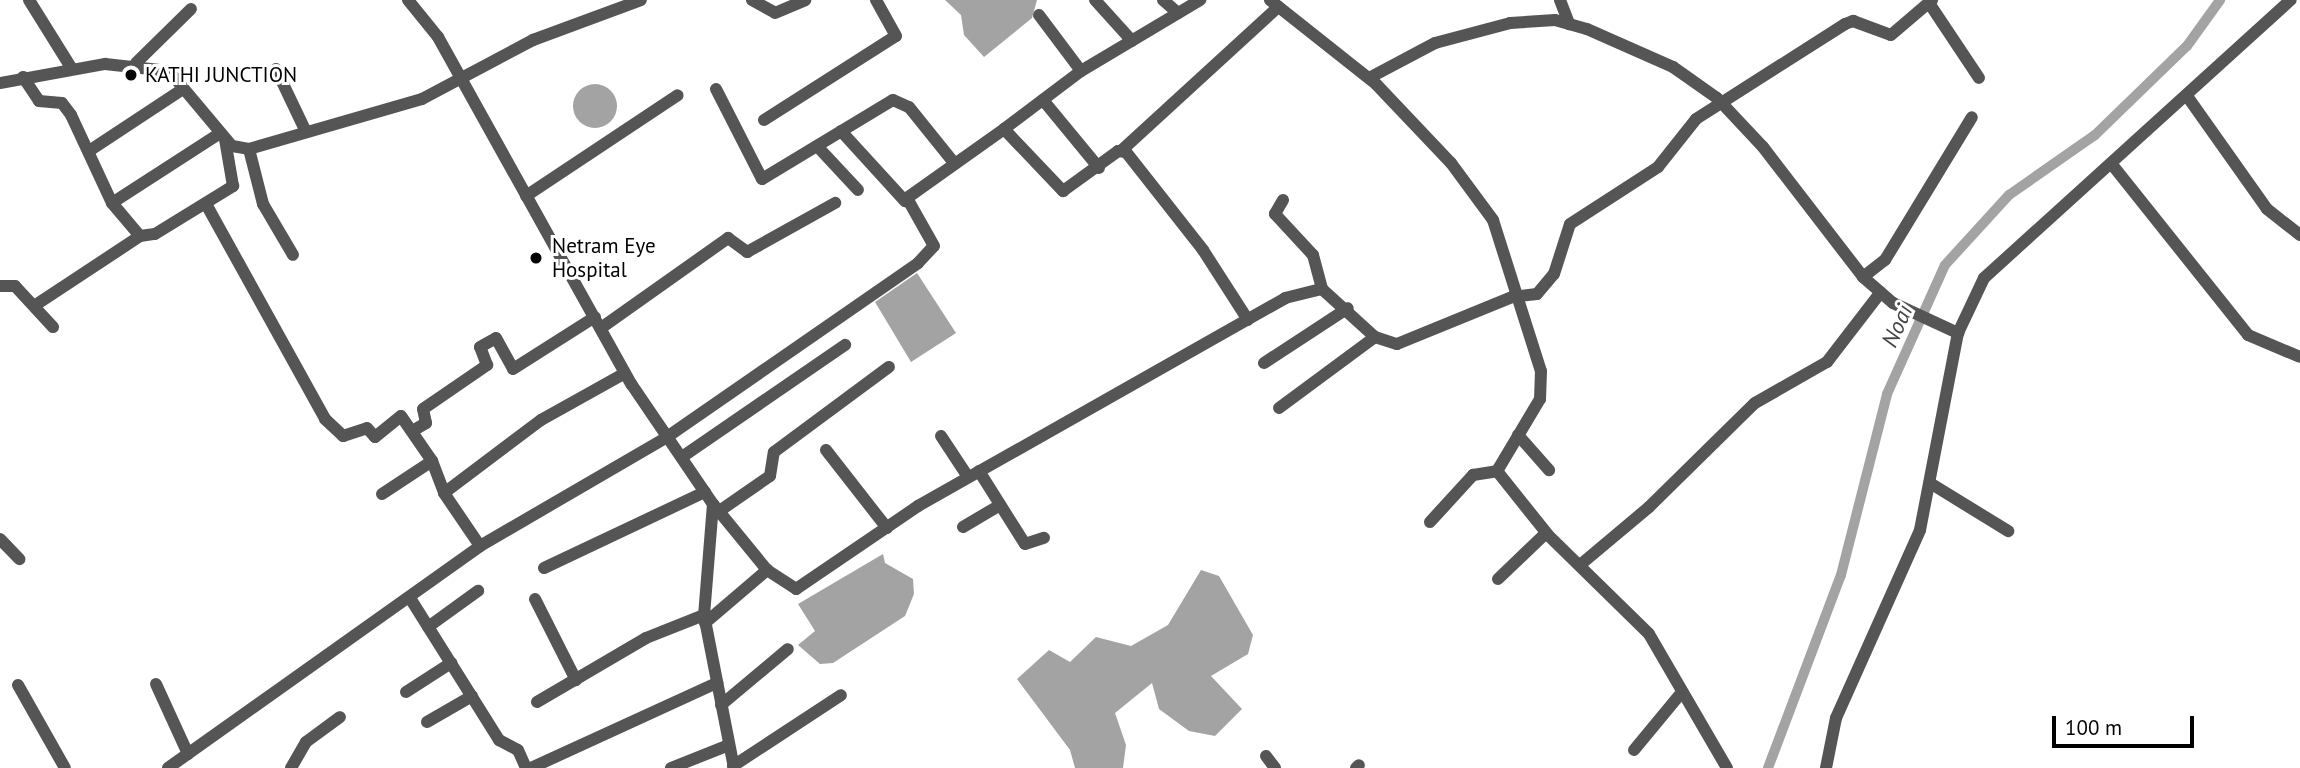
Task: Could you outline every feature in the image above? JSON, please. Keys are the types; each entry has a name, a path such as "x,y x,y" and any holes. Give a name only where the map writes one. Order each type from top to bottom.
{"street":[{"path":"29,0 72,69"},
{"path":"408,0 438,37 625,373 667,437 716,508 767,570 796,589 974,474 1285,298 1322,289"},
{"path":"0,83 72,69 136,63 169,71 223,136 249,149 422,99 600,6 641,0"},
{"path":"752,0 775,13 805,0"},
{"path":"764,120 896,37 876,0"},
{"path":"1095,0 1132,41"},
{"path":"1163,0 1178,13"},
{"path":"905,201 1081,71 1200,0"},
{"path":"1560,0 1569,24"},
{"path":"1826,768 1836,718 1920,530 1958,333 1993,266 2114,167 2291,0"},
{"path":"1283,200 1275,214 1313,255 1322,289 1348,308 1376,337 1397,344 1549,285 1570,225 1658,167 1696,119 1845,24 1853,21 1891,35 1930,1 1979,78"},
{"path":"1004,129 1063,191 1122,150 1274,3 1369,78 1451,163 1493,220 1541,371 1540,399 1497,471"},
{"path":"136,63 191,9"},
{"path":"1039,15 1081,71"},
{"path":"1369,78 1402,56 1510,23 1569,24 1673,67 1721,103 1863,277 1893,303 1958,333"},
{"path":"276,69 306,132"},
{"path":"23,77 39,102 62,103 89,151 113,203 141,236"},
{"path":"89,151 183,89"},
{"path":"716,89 757,176 766,177 842,131 901,101 954,163"},
{"path":"526,196 678,95"},
{"path":"2187,96 2267,209 2300,235"},
{"path":"1043,100 1099,168"},
{"path":"1863,277 1885,260 1972,117"},
{"path":"169,768 480,546 667,437 930,253 934,246 905,201 842,131"},
{"path":"113,203 223,136"},
{"path":"33,306 141,236 155,234 233,186 223,136"},
{"path":"817,146 858,190"},
{"path":"249,149 263,204 293,255"},
{"path":"1122,150 1203,250 1248,320"},
{"path":"2114,167 2248,335 2300,357"},
{"path":"414,430 426,423 423,409 488,365 480,347 496,338 513,369 598,323 728,238 747,251 835,203"},
{"path":"206,204 326,419 343,436 367,428 375,438 401,415 414,430 432,461 444,493 480,546"},
{"path":"0,286 15,286 53,327"},
{"path":"1580,565 1649,507 1755,403 1827,362 1881,292"},
{"path":"1264,363 1348,308"},
{"path":"1279,408 1376,337"},
{"path":"682,457 845,345"},
{"path":"716,508 770,476 774,452 889,367"},
{"path":"444,493 541,420 625,373"},
{"path":"1518,435 1549,470"},
{"path":"941,436 1000,505 1025,544 1044,538"},
{"path":"826,450 887,528"},
{"path":"382,495 432,461"},
{"path":"1430,522 1473,475 1497,471"},
{"path":"1497,471 1546,533 1649,634 1727,768"},
{"path":"1930,483 2008,531"},
{"path":"544,568 705,492"},
{"path":"963,527 1000,505"},
{"path":"716,508 705,619 734,767 841,695"},
{"path":"1498,579 1546,533"},
{"path":"0,539 19,559"},
{"path":"537,702 646,638 705,619 767,570"},
{"path":"428,627 478,591"},
{"path":"410,598 472,696 529,768 717,683"},
{"path":"535,599 576,680"},
{"path":"721,705 788,649"},
{"path":"406,692 451,663"},
{"path":"156,684 188,754"},
{"path":"18,685 65,768"},
{"path":"1634,750 1682,692"},
{"path":"427,722 472,696"},
{"path":"291,768 306,741 340,717"},
{"path":"671,768 729,746"},
{"path":"1266,756 1275,768"}],"shaded area":[{"path":"945,0 1037,0 1032,18 984,57 964,35 961,15"},
{"path":"595,84 604,85 611,90 616,97 616,115 611,122 604,127 595,128 586,127 579,122 574,115 573,106 574,97 579,90 586,85"},
{"path":"917,273 956,333 911,362 875,302"},
{"path":"883,554 885,563 913,579 914,594 905,616 833,663 820,664 798,645 815,631 798,604"},
{"path":"1201,570 1219,576 1253,635 1248,654 1211,676 1242,709 1215,736 1189,731 1159,709 1152,683 1115,713 1126,745 1123,768 1075,768 1070,750 1017,679 1049,650 1070,662 1096,637 1131,646 1168,625"}],"waterway":[{"name":"Noai","path":"1768,768 1841,575 1887,394 1945,265 2009,195 2095,135 2187,46 2220,0"}],"place":[{"name":"KATHI JUNCTION","path":"131,75"},
{"name":"Netram Eye Hospital","path":"536,258"}]}
